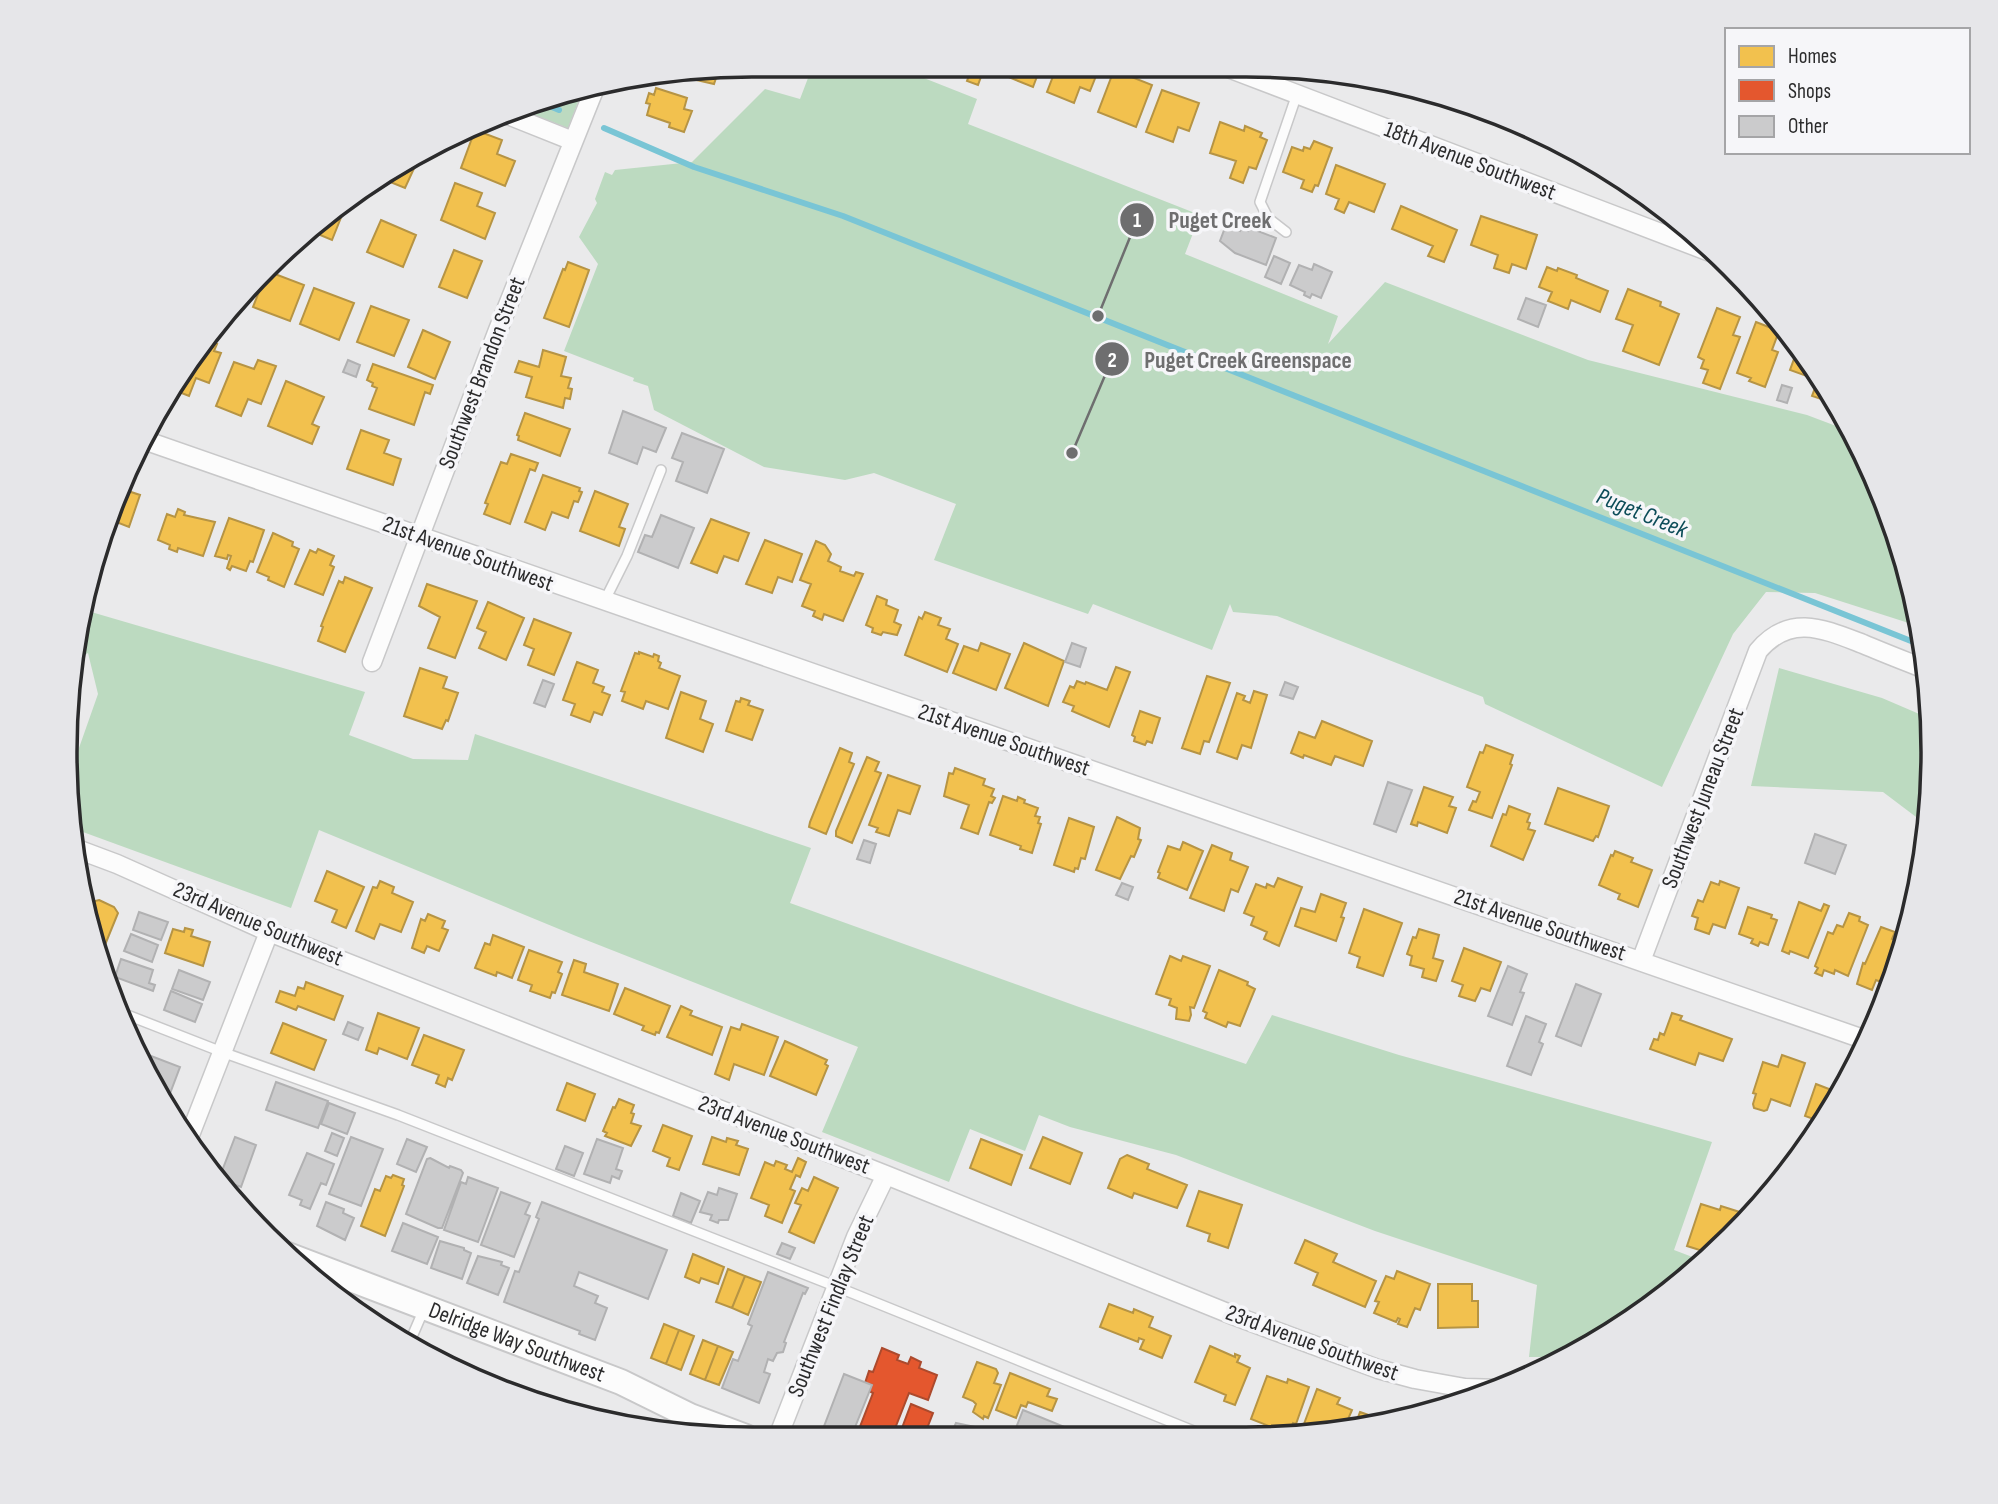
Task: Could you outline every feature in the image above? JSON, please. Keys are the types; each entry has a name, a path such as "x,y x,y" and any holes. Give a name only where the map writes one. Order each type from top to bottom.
{"main road":[{"name":"Delridge Way Southwest","path":"314,1265 621,1382 717,1426"}],"street":[{"name":"18th Avenue Southwest","path":"1252,77 1690,244"},
{"name":"Southwest Brandon Street","path":"372,662 591,97"},
{"path":"517,120 573,141"},
{"name":"21st Avenue Southwest","path":"152,443 1857,1037"},
{"name":"Southwest Juneau Street","path":"1642,961 1758,651 1770,637 1791,628 1819,627 1915,665"},
{"name":"23rd Avenue Southwest","path":"85,852 269,932 886,1175 1222,1311 1378,1369 1439,1385 1471,1388"},
{"path":"192,1129 269,932"},
{"name":"Southwest Findlay Street","path":"782,1427 856,1237 886,1175"}],"lane":[{"path":"1286,232 1268,218 1260,202 1297,94"},
{"path":"604,602 627,556 661,470"},
{"path":"131,1018 398,1115 837,1287 1184,1427"},
{"path":"412,1336 424,1307"}],"green space":[{"path":"808,77 921,77 977,99 968,124 1200,215 1185,254 1338,316 1328,344 1385,282 1588,360 1807,415 1837,426 1870,494 1885,535 1908,623 1815,593 1766,592 1733,634 1662,787 1485,704 1483,697 1277,616 1233,612 1230,604 1212,650 1093,604 1088,614 934,560 956,504 874,473 845,480 764,467 654,410 648,386 564,351 598,264 579,237 597,203 595,199 605,172 612,175 615,170 692,162 765,89 800,99"},
{"path":"579,100 568,128 532,114"},
{"path":"92,612 365,692 349,735 413,759 468,760 475,734 811,848 790,903 1246,1064 1272,1015 1399,1055 1712,1142 1674,1250 1693,1257 1657,1288 1583,1337 1545,1357 1529,1357 1537,1285 1375,1231 1176,1155 1070,1127 1039,1115 1025,1151 970,1129 949,1182 822,1132 858,1047 576,936 319,830 291,908 82,832 77,754 98,694 88,653 84,655"},
{"path":"1779,668 1882,698 1920,714 1917,818 1883,792 1751,786"}],"building: Homes":[{"path":"968,77 981,77 978,85 967,81"},
{"path":"1008,77 1037,77 1033,87"},
{"path":"1053,77 1096,77 1090,91 1080,87 1074,103 1047,92"},
{"path":"1111,77 1132,77 1152,85 1136,127 1098,112"},
{"path":"716,78 714,84 695,80"},
{"path":"656,88 687,98 684,109 692,111 684,132 669,127 670,123 647,115 649,93 654,95"},
{"path":"1162,90 1199,103 1189,131 1178,127 1173,142 1146,132"},
{"path":"1220,122 1244,131 1245,126 1262,133 1260,137 1267,140 1256,169 1249,167 1243,183 1230,178 1236,161 1210,153"},
{"path":"483,133 502,140 497,154 515,161 505,186 461,168 472,138"},
{"path":"1314,141 1332,148 1318,186 1315,185 1312,192 1301,188 1304,180 1283,172 1292,147 1303,151 1304,147 1310,149"},
{"path":"1336,165 1385,184 1374,212 1349,202 1344,213 1335,209 1339,199 1326,194"},
{"path":"415,167 405,188 391,182"},
{"path":"455,183 482,193 477,206 495,213 485,239 441,220"},
{"path":"1401,206 1457,230 1444,262 1428,256 1433,246 1392,229"},
{"path":"342,215 332,240 319,235"},
{"path":"1481,216 1537,235 1526,269 1512,264 1509,273 1494,268 1498,255 1471,245"},
{"path":"381,220 416,235 403,267 367,252"},
{"path":"454,250 482,261 467,298 439,287"},
{"path":"568,262 589,270 569,327 544,318"},
{"path":"1547,267 1577,275 1576,278 1608,291 1600,312 1571,300 1568,309 1548,301 1552,292 1539,287"},
{"path":"276,274 304,285 290,321 253,307 259,292"},
{"path":"314,288 354,303 339,340 300,324"},
{"path":"1628,289 1661,302 1660,306 1679,314 1659,365 1623,351 1633,325 1616,319"},
{"path":"371,306 409,320 394,356 357,342"},
{"path":"1717,308 1740,317 1733,335 1740,337 1720,389 1703,383 1708,370 1701,368 1704,360 1698,357"},
{"path":"1756,322 1771,328 1777,336 1772,350 1778,352 1765,387 1737,373"},
{"path":"423,330 450,342 435,379 408,367"},
{"path":"214,343 217,344 214,351 221,353 209,383 196,378 189,396 181,393"},
{"path":"543,350 566,357 561,376 571,378 568,388 572,389 570,399 565,398 563,408 526,397 532,377 515,372 519,361 539,367"},
{"path":"1794,359 1806,376 1790,370"},
{"path":"258,360 276,366 261,404 248,399 241,416 216,406 234,362 254,369"},
{"path":"373,364 433,385 430,394 425,392 414,425 369,409 377,388 367,380"},
{"path":"286,381 324,397 312,424 319,427 312,444 268,426"},
{"path":"1815,389 1821,399 1812,396"},
{"path":"525,413 570,429 560,456 518,440 517,435"},
{"path":"361,430 389,440 384,453 401,459 393,485 347,469"},
{"path":"511,454 538,463 535,471 530,469 510,524 484,514 488,504 485,503 501,462 507,464"},
{"path":"543,475 580,488 579,491 582,492 578,502 574,501 568,518 552,512 545,530 525,522"},
{"path":"129,491 140,495 129,527 118,523"},
{"path":"595,491 628,504 619,527 625,529 619,546 580,531"},
{"path":"178,509 185,512 184,515 215,522 203,556 178,548 177,552 169,549 170,545 158,540 167,514 175,517"},
{"path":"229,518 264,530 253,562 250,561 246,571 232,566 230,570 227,568 231,556 228,555 227,559 215,556"},
{"path":"711,519 749,533 738,561 724,556 717,573 691,563"},
{"path":"273,533 293,542 292,546 299,549 284,587 257,572"},
{"path":"765,540 802,554 792,582 778,577 772,593 746,584"},
{"path":"816,541 825,545 831,554 828,561 841,567 840,571 854,576 856,572 863,574 843,621 824,614 822,620 813,616 815,611 802,606 811,584 800,580"},
{"path":"318,549 334,556 330,565 334,567 323,595 295,584 310,550 316,553"},
{"path":"345,577 372,588 345,652 318,641 323,627 321,626 339,581 343,583"},
{"path":"427,584 477,601 455,658 428,648 440,617 419,606"},
{"path":"877,596 887,600 886,605 898,610 894,622 901,625 897,635 883,632 881,635 872,632 873,628 866,625"},
{"path":"488,602 524,618 506,660 479,648 486,632 477,628"},
{"path":"925,612 941,618 938,625 950,629 946,639 958,644 947,672 905,655 919,617 922,619"},
{"path":"534,619 571,633 554,675 528,665 534,649 524,645"},
{"path":"981,643 1010,654 996,690 953,673 964,646 978,651"},
{"path":"1024,643 1064,661 1048,706 1005,688"},
{"path":"635,653 653,657 654,654 659,656 659,668 680,676 668,709 646,701 643,709 622,701 625,692 621,691"},
{"path":"577,662 598,670 593,683 604,687 602,692 610,695 602,715 594,712 590,722 571,715 575,704 563,700"},
{"path":"1116,667 1130,672 1109,727 1072,711 1074,706 1063,702 1070,686 1074,688 1077,681 1107,690"},
{"path":"420,668 447,677 443,688 458,693 448,721 446,720 442,729 404,716"},
{"path":"1207,676 1230,683 1209,742 1204,741 1200,754 1182,748"},
{"path":"1254,691 1267,695 1251,748 1242,745 1237,759 1217,752 1237,693 1245,696 1243,700 1250,703"},
{"path":"681,692 706,701 700,719 713,724 703,752 666,738"},
{"path":"741,698 750,701 748,705 763,710 752,740 726,731 736,701 740,702"},
{"path":"1140,711 1160,718 1152,743 1147,741 1145,745 1134,741 1135,737 1132,735"},
{"path":"1322,721 1372,741 1363,766 1335,756 1331,765 1291,753 1299,732 1315,738"},
{"path":"1486,745 1513,755 1512,765 1492,818 1469,810 1480,792 1467,787 1480,752 1483,753"},
{"path":"840,748 852,753 849,762 854,764 826,834 809,827"},
{"path":"867,757 879,762 875,771 881,773 852,843 836,836 836,831"},
{"path":"955,768 985,779 983,785 994,789 991,796 995,798 992,803 989,802 978,834 961,828 969,805 944,796 949,773 953,774"},
{"path":"888,775 920,786 910,814 898,810 889,836 876,832 878,828 869,825"},
{"path":"1424,787 1453,797 1449,806 1456,808 1447,833 1418,822 1417,826 1411,824"},
{"path":"1558,788 1609,806 1598,837 1593,841 1545,824"},
{"path":"1003,796 1017,801 1018,797 1025,800 1024,803 1038,808 1035,816 1040,817 1038,823 1041,824 1032,853 1020,849 1021,846 990,835"},
{"path":"1509,806 1530,814 1528,829 1535,831 1523,860 1491,846 1503,814 1506,815"},
{"path":"1117,817 1140,828 1138,839 1141,840 1120,879 1096,870"},
{"path":"1069,818 1094,827 1085,859 1081,858 1078,869 1075,868 1074,872 1054,865"},
{"path":"1183,842 1203,851 1187,890 1158,878 1168,846 1180,850"},
{"path":"1212,845 1232,853 1230,860 1248,867 1238,892 1231,889 1224,911 1190,898"},
{"path":"1615,851 1633,858 1631,862 1652,870 1638,907 1618,899 1620,894 1599,885"},
{"path":"327,871 364,887 346,928 332,922 337,910 315,901"},
{"path":"1278,878 1302,887 1279,946 1264,939 1267,932 1251,925 1254,917 1244,913 1256,884 1266,888 1267,884 1274,887"},
{"path":"380,881 394,887 392,893 413,902 401,932 380,924 374,939 356,931 373,887 377,888"},
{"path":"1720,881 1739,888 1725,928 1713,924 1709,934 1695,929 1698,918 1692,916 1698,900 1703,902 1711,882 1719,885"},
{"path":"1321,894 1346,903 1336,941 1295,926 1301,908 1315,912"},
{"path":"99,900 114,907 118,913 105,944 100,927 94,901"},
{"path":"1799,902 1821,911 1824,904 1829,906 1808,958 1782,951"},
{"path":"1748,907 1772,915 1771,918 1777,920 1768,945 1760,942 1758,946 1751,943 1753,939 1739,934"},
{"path":"1364,909 1402,923 1383,976 1357,967 1360,957 1349,953"},
{"path":"1849,913 1860,917 1859,921 1868,925 1848,976 1835,970 1834,974 1824,970 1822,976 1815,973 1818,968 1815,966 1828,932 1833,934 1837,925 1843,927"},
{"path":"428,914 445,921 442,928 448,930 439,951 427,946 424,953 412,948 421,919 425,921"},
{"path":"1881,927 1895,932 1880,982 1876,980 1872,990 1857,984 1863,963 1865,964"},
{"path":"185,928 193,930 191,936 210,942 203,966 165,953 173,929 184,932"},
{"path":"1419,929 1439,935 1433,958 1443,961 1436,981 1422,977 1424,969 1410,965 1412,956 1407,954"},
{"path":"493,935 524,947 512,978 497,972 496,976 475,968 485,943 490,945"},
{"path":"1464,948 1501,962 1490,991 1481,988 1475,1001 1459,996 1463,985 1452,981"},
{"path":"529,950 562,962 558,972 562,974 555,993 552,992 550,998 530,991 532,985 518,980"},
{"path":"1170,956 1181,961 1183,956 1210,966 1194,1008 1190,1007 1189,1021 1176,1019 1177,1008 1169,1005 1171,999 1156,994"},
{"path":"574,960 586,964 584,972 618,984 609,1011 562,995"},
{"path":"1219,970 1248,982 1247,985 1255,989 1240,1026 1228,1022 1226,1027 1205,1018 1207,1013 1203,1011"},
{"path":"306,982 343,996 334,1020 298,1006 296,1010 276,1002 280,991 295,996 298,987 304,989"},
{"path":"625,988 670,1006 659,1033 656,1032 655,1035 642,1030 644,1026 614,1014"},
{"path":"681,1006 692,1011 690,1015 722,1027 712,1055 667,1037"},
{"path":"378,1013 419,1028 407,1059 379,1048 377,1054 366,1050"},
{"path":"1672,1013 1682,1016 1680,1020 1732,1039 1723,1061 1699,1053 1695,1065 1650,1049 1660,1033 1664,1035"},
{"path":"283,1023 326,1040 314,1070 271,1053"},
{"path":"742,1024 778,1037 764,1075 734,1064 729,1080 715,1074 731,1027 740,1030"},
{"path":"424,1035 464,1050 452,1080 448,1078 445,1087 436,1083 439,1075 412,1065"},
{"path":"785,1041 827,1060 825,1064 828,1066 816,1095 770,1076"},
{"path":"1782,1055 1805,1063 1790,1106 1771,1099 1767,1110 1754,1108 1756,1094 1753,1093 1763,1062 1778,1067"},
{"path":"567,1083 595,1094 585,1121 557,1110"},
{"path":"1816,1084 1831,1090 1812,1119 1805,1116"},
{"path":"619,1099 634,1105 631,1123 641,1126 631,1146 605,1136 607,1133 603,1131"},
{"path":"663,1125 692,1136 679,1170 667,1166 670,1158 653,1151"},
{"path":"712,1137 726,1142 727,1138 738,1141 736,1145 748,1149 739,1175 703,1164"},
{"path":"1043,1137 1082,1153 1070,1184 1030,1168"},
{"path":"981,1139 1022,1155 1011,1185 970,1168"},
{"path":"1127,1155 1149,1164 1147,1169 1187,1185 1177,1208 1134,1193 1132,1198 1108,1188 1120,1159"},
{"path":"798,1158 806,1162 800,1177 796,1175 790,1189 795,1191 782,1223 765,1216 769,1205 751,1198 765,1162 774,1166 776,1161 787,1165 785,1169 792,1172"},
{"path":"393,1175 404,1179 404,1186 385,1236 361,1226 375,1189 380,1191 386,1176 391,1178"},
{"path":"814,1177 838,1188 814,1243 789,1232 801,1205 795,1203 802,1188 808,1191"},
{"path":"1199,1191 1242,1205 1228,1248 1208,1241 1210,1234 1187,1226"},
{"path":"1701,1204 1739,1212 1700,1250 1687,1246"},
{"path":"1305,1240 1337,1254 1333,1262 1376,1281 1365,1307 1313,1285 1318,1273 1295,1263"},
{"path":"693,1254 724,1267 718,1284 701,1278 699,1283 685,1277"},
{"path":"728,1269 745,1276 732,1308 716,1302"},
{"path":"1397,1271 1430,1284 1420,1310 1415,1308 1407,1327 1398,1324 1398,1318 1396,1322 1374,1313 1379,1302 1375,1301 1386,1276 1394,1279"},
{"path":"745,1276 761,1282 748,1315 732,1308"},
{"path":"1438,1284 1472,1284 1472,1301 1478,1301 1478,1327 1438,1328"},
{"path":"1109,1304 1133,1313 1134,1309 1153,1317 1149,1327 1171,1336 1162,1358 1140,1349 1144,1340 1139,1338 1138,1342 1100,1327"},
{"path":"664,1324 679,1330 666,1364 651,1358"},
{"path":"679,1330 694,1336 681,1370 666,1364"},
{"path":"703,1340 718,1346 705,1380 690,1374"},
{"path":"718,1346 733,1352 719,1385 705,1380"},
{"path":"1210,1346 1235,1357 1235,1354 1240,1356 1237,1362 1250,1368 1235,1405 1224,1401 1226,1395 1195,1382"},
{"path":"977,1362 996,1369 998,1373 994,1383 1001,1385 988,1418 984,1416 983,1419 973,1412 976,1404 963,1397"},
{"path":"1010,1373 1050,1389 1047,1396 1057,1399 1052,1411 1028,1402 1026,1407 1021,1405 1016,1418 996,1410"},
{"path":"1267,1376 1287,1383 1288,1379 1309,1387 1296,1424 1270,1426 1251,1419"},
{"path":"1317,1389 1340,1398 1337,1404 1352,1410 1348,1419 1304,1424"}],"building: Shops":[{"path":"882,1348 899,1355 897,1360 908,1364 911,1357 921,1362 919,1368 937,1375 928,1400 909,1393 896,1427 860,1427 873,1393 869,1391 872,1385 865,1383 869,1371 873,1372"},
{"path":"911,1404 933,1413 928,1427 902,1427"}],"building: Other":[{"path":"1226,225 1240,231 1248,231 1250,228 1276,238 1266,265 1235,253 1220,241"},
{"path":"1274,256 1290,263 1281,284 1265,277"},
{"path":"1314,264 1332,272 1321,298 1312,294 1310,298 1304,295 1305,292 1290,285 1299,265 1312,270"},
{"path":"1526,298 1546,305 1538,327 1518,319"},
{"path":"348,360 360,365 356,377 343,372"},
{"path":"1782,385 1792,388 1787,403 1777,400"},
{"path":"623,411 666,428 656,452 643,447 637,464 609,453"},
{"path":"682,433 724,449 707,493 676,481 683,462 672,458"},
{"path":"661,515 694,528 678,568 638,552 645,535 652,537"},
{"path":"1072,643 1086,648 1080,667 1065,662"},
{"path":"543,680 554,684 545,707 534,703"},
{"path":"1285,682 1298,687 1293,699 1280,695"},
{"path":"1388,782 1412,790 1396,832 1374,824"},
{"path":"1815,834 1846,845 1835,874 1805,863"},
{"path":"864,840 876,844 870,863 857,859"},
{"path":"1122,883 1133,887 1128,900 1116,895"},
{"path":"139,912 168,922 161,940 133,930"},
{"path":"131,934 158,945 152,962 124,951"},
{"path":"121,959 153,970 149,983 155,985 153,991 115,976"},
{"path":"1508,966 1527,974 1520,992 1524,993 1512,1025 1488,1016"},
{"path":"179,970 210,982 203,1000 172,989"},
{"path":"1576,984 1601,994 1581,1046 1556,1036"},
{"path":"171,991 202,1004 195,1022 164,1010"},
{"path":"1526,1016 1546,1024 1539,1042 1543,1044 1531,1075 1507,1066"},
{"path":"348,1022 363,1028 358,1040 343,1034"},
{"path":"150,1058 180,1067 170,1094 167,1090"},
{"path":"276,1082 328,1101 318,1128 266,1110"},
{"path":"329,1103 355,1113 347,1134 321,1124"},
{"path":"332,1133 344,1138 337,1156 325,1151"},
{"path":"235,1137 256,1145 241,1187 234,1185 222,1170"},
{"path":"351,1137 383,1149 361,1206 329,1194"},
{"path":"407,1139 427,1147 416,1172 397,1164"},
{"path":"597,1139 623,1148 616,1169 622,1171 619,1179 612,1176 610,1183 584,1174"},
{"path":"565,1146 583,1153 574,1176 556,1169"},
{"path":"307,1153 334,1164 326,1185 321,1183 310,1209 300,1205 302,1200 289,1195"},
{"path":"427,1159 463,1173 442,1228 406,1214"},
{"path":"468,1177 498,1188 478,1242 444,1230 461,1182 466,1184"},
{"path":"719,1188 737,1194 728,1220 719,1220 718,1223 710,1220 712,1215 700,1212 708,1192 717,1195"},
{"path":"501,1192 530,1203 525,1214 530,1216 514,1257 481,1245"},
{"path":"681,1193 700,1201 691,1223 673,1216"},
{"path":"326,1202 344,1209 343,1213 354,1218 345,1240 317,1226"},
{"path":"542,1202 667,1250 648,1299 579,1272 574,1286 598,1296 595,1303 607,1308 595,1340 579,1334 580,1331 504,1302 515,1271 519,1272 539,1219 536,1217"},
{"path":"403,1223 438,1237 427,1264 392,1251"},
{"path":"440,1241 464,1248 471,1253 462,1279 431,1268"},
{"path":"782,1243 795,1248 790,1259 777,1254"},
{"path":"478,1256 502,1262 501,1265 509,1268 498,1295 467,1283"},
{"path":"768,1272 808,1288 805,1294 803,1293 784,1342 783,1352 777,1353 773,1361 768,1359 764,1372 770,1374 759,1403 722,1388 733,1359 738,1361 752,1326 748,1324"},
{"path":"844,1374 872,1385 855,1427 824,1427"},
{"path":"1023,1410 1065,1427 1016,1427"},
{"path":"956,1423 975,1427 954,1427"}],"waterway":[{"name":"Puget Creek","path":"553,107 559,110"},
{"name":"Puget Creek","path":"604,128 694,167 843,216 1911,641"}],"place":[{"name":"Puget Creek","path":"1098,316"},
{"name":"Puget Creek Greenspace","path":"1072,453"}]}
